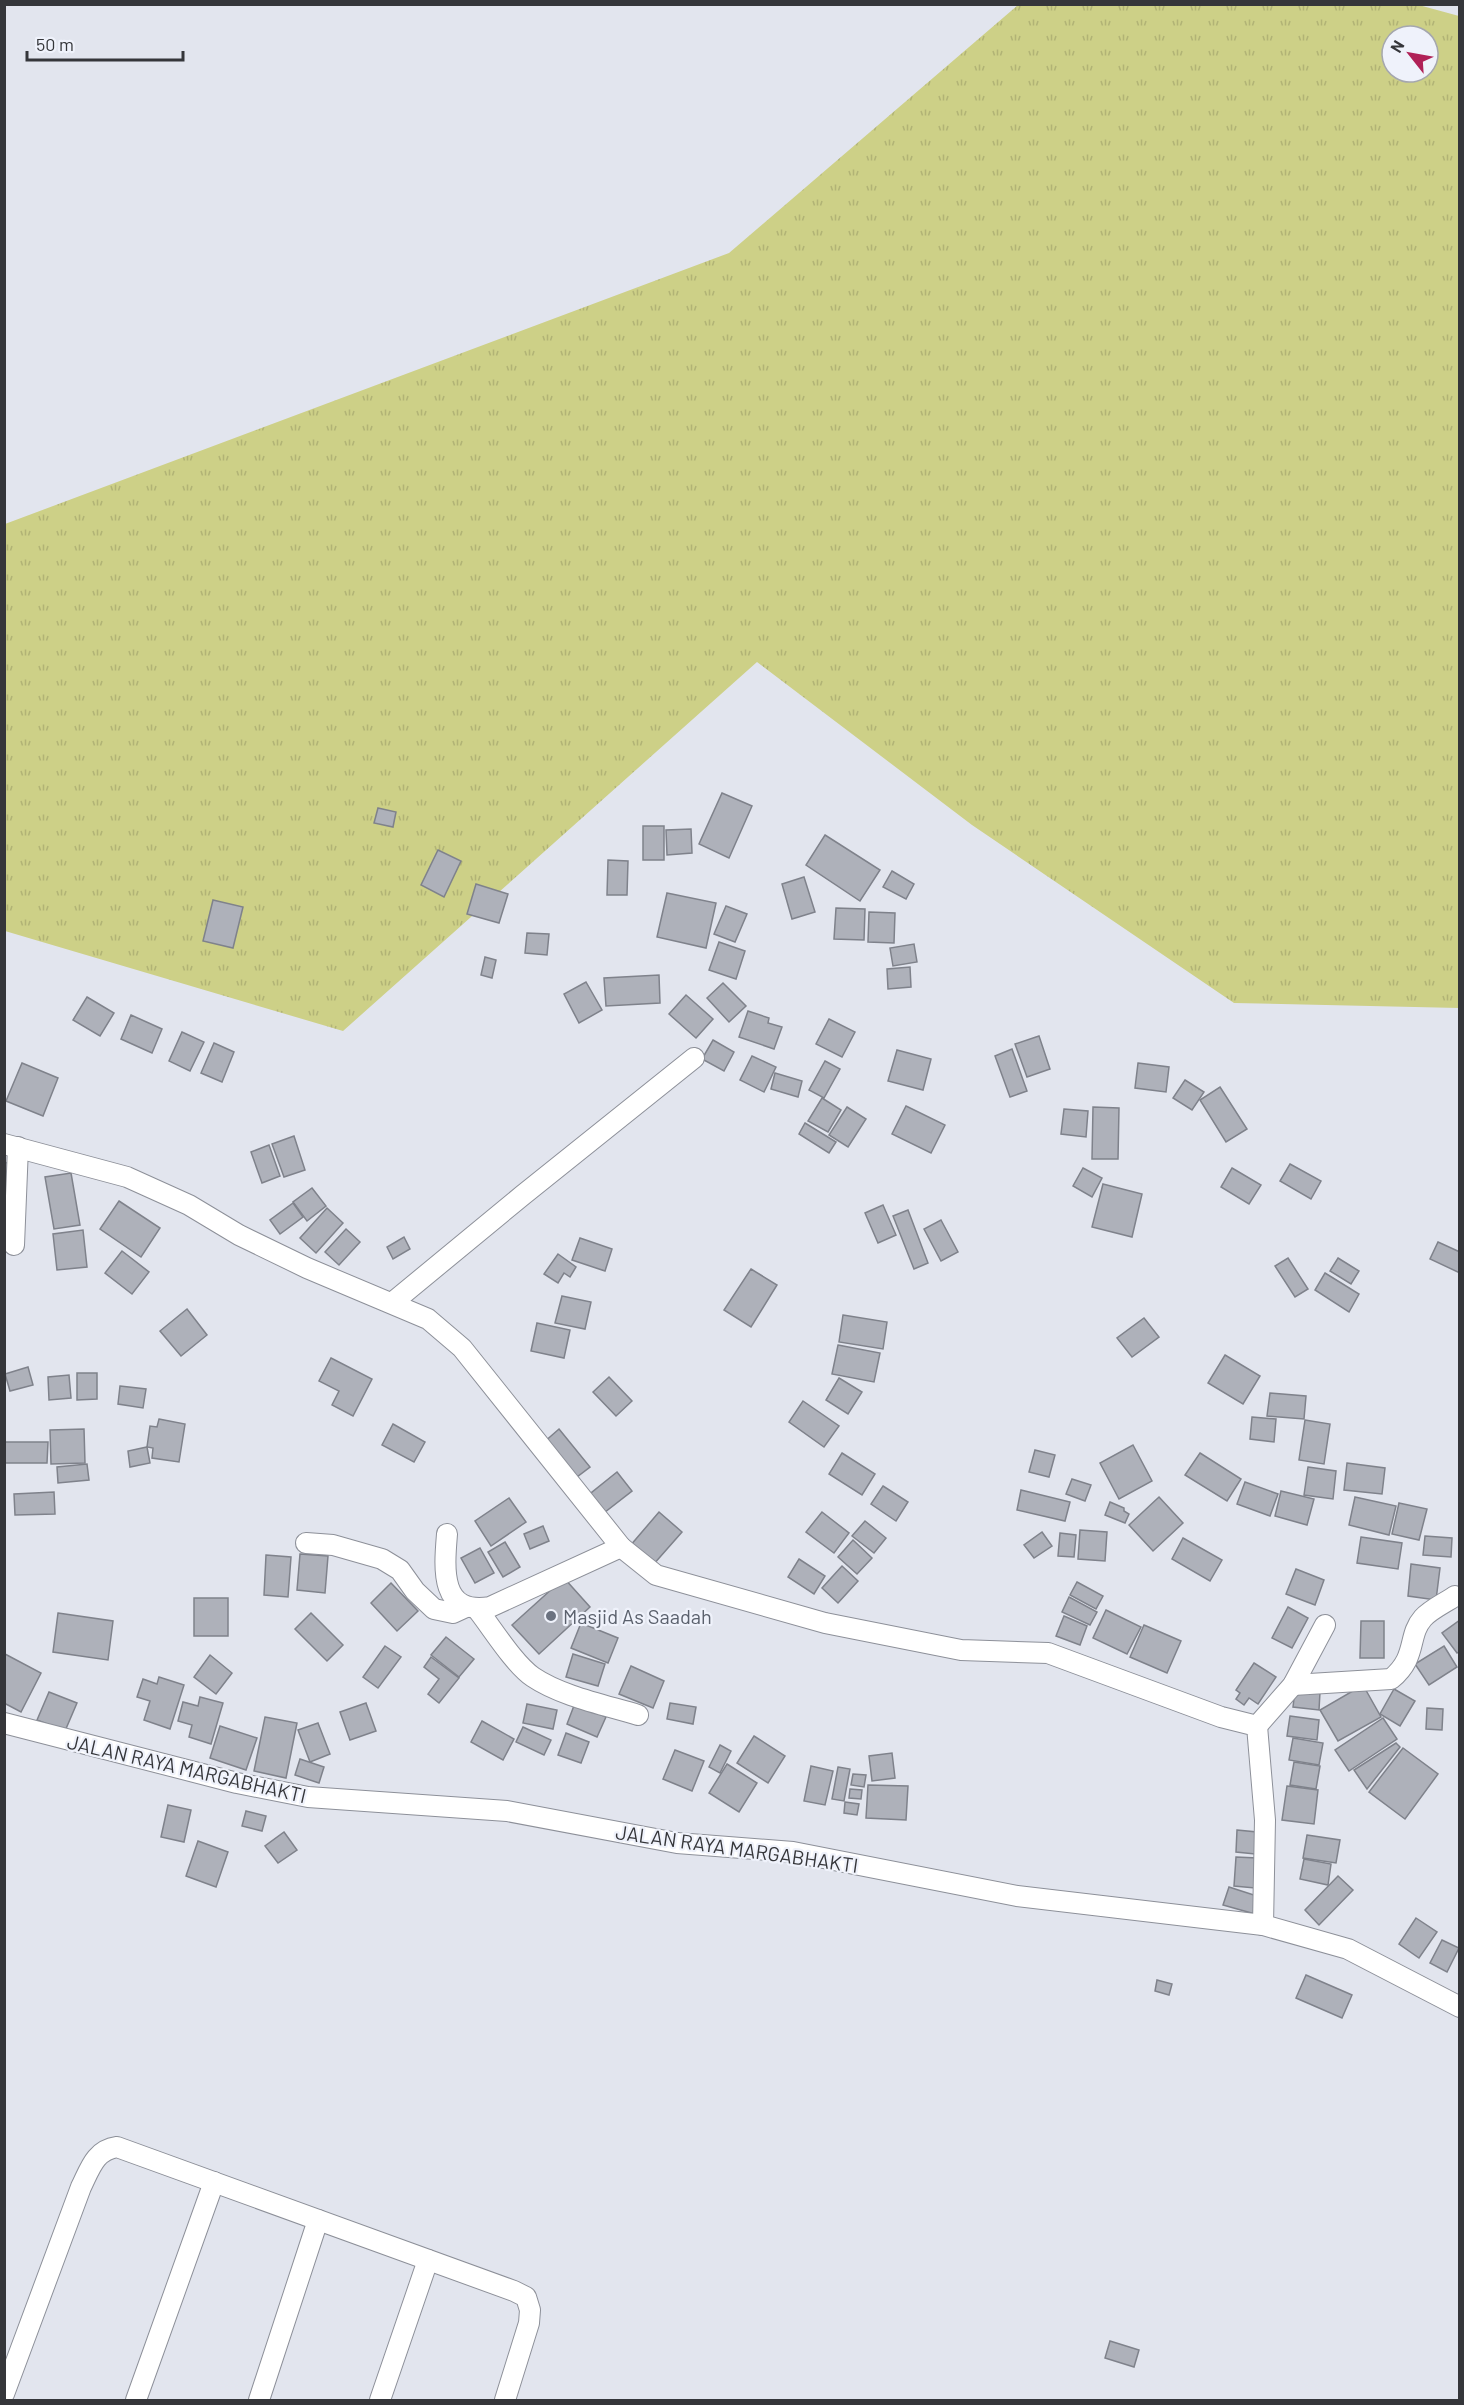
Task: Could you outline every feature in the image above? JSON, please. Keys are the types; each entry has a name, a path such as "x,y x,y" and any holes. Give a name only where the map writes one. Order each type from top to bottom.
{"street":[{"path":"392,1303 694,1058"},
{"path":"15,1245 11,1146 127,1177 189,1205 239,1235 307,1268 428,1319 462,1348 621,1547 656,1575 781,1611 961,1650 1048,1653 1221,1717 1257,1726"},
{"path":"447,1534 444,1567 450,1592 472,1608 532,1677 590,1701 638,1715"},
{"path":"306,1543 333,1545 382,1559 400,1570 414,1591 434,1610 453,1613 472,1608 490,1607 621,1547"},
{"path":"1293,1685 1391,1679 1402,1670 1410,1656 1417,1629 1423,1618 1455,1596"},
{"path":"1263,1925 1264,1821 1257,1726 1293,1685 1325,1625"},
{"name":"JALAN RAYA MARGABHAKTI","path":"4,1723 237,1784 308,1797 507,1811 676,1843 793,1852 1017,1896 1263,1925 1348,1949 1460,2007"},
{"path":"4,2394 81,2187 97,2155 106,2148 117,2147 428,2259 526,2297 530,2310 529,2323 505,2400"},
{"path":"136,2400 214,2182"},
{"path":"259,2400 318,2220"},
{"path":"380,2400 428,2259"}],"green space":[{"path":"1415,4 1459,16 1459,1008 1234,1003 972,825 757,662 343,1031 5,931 5,524 729,253 1018,5"}],"building":[{"path":"722,793 752,806 729,858 699,844"},
{"path":"378,808 396,812 393,827 374,823"},
{"path":"643,826 664,826 664,860 643,860"},
{"path":"691,829 692,853 667,855 666,830"},
{"path":"825,835 880,870 860,901 806,865"},
{"path":"438,850 461,861 444,897 421,885"},
{"path":"608,860 628,861 627,895 607,895"},
{"path":"892,871 914,884 906,899 883,887"},
{"path":"804,877 815,912 792,919 782,884"},
{"path":"476,884 508,894 499,923 467,914"},
{"path":"667,893 716,903 706,948 657,937"},
{"path":"213,900 243,907 233,948 203,941"},
{"path":"726,906 747,914 735,942 714,934"},
{"path":"836,908 865,909 864,940 834,939"},
{"path":"869,912 895,913 894,943 868,942"},
{"path":"527,933 549,934 547,955 525,953"},
{"path":"719,942 745,951 736,979 709,970"},
{"path":"914,944 917,962 893,966 890,948"},
{"path":"485,957 496,960 492,978 481,975"},
{"path":"910,967 911,987 888,989 887,969"},
{"path":"659,975 660,1003 606,1006 604,978"},
{"path":"586,982 602,1010 579,1023 564,994"},
{"path":"723,983 746,1006 729,1022 707,998"},
{"path":"686,995 713,1019 696,1038 669,1014"},
{"path":"87,997 114,1013 100,1036 73,1020"},
{"path":"748,1011 769,1018 768,1023 782,1027 774,1049 739,1037"},
{"path":"131,1015 162,1029 152,1053 121,1039"},
{"path":"829,1019 855,1032 842,1057 816,1044"},
{"path":"182,1032 204,1042 190,1071 169,1061"},
{"path":"1039,1036 1050,1069 1027,1077 1015,1044"},
{"path":"713,1040 734,1052 724,1071 702,1059"},
{"path":"214,1043 234,1052 222,1082 201,1073"},
{"path":"1012,1049 1027,1091 1010,1097 995,1056"},
{"path":"897,1050 931,1059 923,1090 888,1081"},
{"path":"752,1056 776,1067 764,1092 740,1080"},
{"path":"825,1061 840,1069 824,1098 809,1090"},
{"path":"22,1063 58,1078 43,1116 6,1101"},
{"path":"1138,1063 1169,1067 1166,1092 1135,1088"},
{"path":"775,1073 802,1081 798,1097 771,1089"},
{"path":"1185,1080 1204,1092 1192,1110 1173,1098"},
{"path":"1220,1087 1247,1129 1226,1142 1200,1100"},
{"path":"822,1098 841,1110 828,1132 808,1121"},
{"path":"906,1106 945,1125 931,1153 892,1134"},
{"path":"847,1107 866,1119 848,1147 829,1135"},
{"path":"1093,1107 1119,1108 1118,1159 1092,1159"},
{"path":"1064,1109 1088,1111 1086,1137 1061,1134"},
{"path":"805,1123 836,1142 829,1153 799,1134"},
{"path":"294,1136 305,1170 284,1177 272,1144"},
{"path":"269,1145 280,1176 262,1183 251,1152"},
{"path":"4,1162 14,1165 4,1196"},
{"path":"1290,1164 1321,1181 1311,1199 1280,1181"},
{"path":"1083,1168 1102,1178 1092,1197 1073,1186"},
{"path":"1232,1168 1261,1185 1249,1204 1221,1187"},
{"path":"71,1173 80,1225 54,1229 45,1177"},
{"path":"1103,1184 1142,1194 1132,1237 1092,1227"},
{"path":"312,1188 326,1206 307,1221 293,1202"},
{"path":"119,1201 160,1228 141,1257 100,1229"},
{"path":"293,1203 303,1217 280,1234 270,1220"},
{"path":"883,1205 896,1235 878,1243 865,1213"},
{"path":"327,1208 343,1223 316,1253 300,1238"},
{"path":"908,1210 928,1263 914,1269 893,1216"},
{"path":"941,1220 958,1252 941,1261 924,1229"},
{"path":"346,1229 360,1242 339,1265 325,1252"},
{"path":"83,1230 87,1267 57,1270 53,1234"},
{"path":"404,1237 410,1249 393,1259 387,1247"},
{"path":"580,1238 612,1249 605,1271 572,1260"},
{"path":"1438,1242 1460,1252 1460,1273 1430,1259"},
{"path":"122,1251 149,1272 132,1294 105,1273"},
{"path":"558,1254 576,1267 570,1277 564,1273 558,1283 544,1274"},
{"path":"1288,1258 1308,1289 1295,1297 1275,1266"},
{"path":"1338,1258 1359,1271 1351,1284 1330,1271"},
{"path":"751,1269 777,1285 751,1327 724,1310"},
{"path":"1325,1273 1359,1294 1349,1312 1315,1290"},
{"path":"562,1296 591,1302 585,1329 555,1323"},
{"path":"187,1309 207,1335 181,1356 160,1331"},
{"path":"843,1315 887,1322 883,1349 839,1342"},
{"path":"1144,1318 1159,1337 1132,1357 1117,1338"},
{"path":"537,1323 570,1330 564,1358 531,1351"},
{"path":"838,1345 880,1353 874,1382 832,1374"},
{"path":"1225,1355 1260,1376 1243,1404 1208,1383"},
{"path":"331,1358 372,1379 353,1416 332,1405 339,1391 319,1381"},
{"path":"28,1367 33,1385 10,1391 5,1374"},
{"path":"77,1373 97,1373 97,1399 77,1400"},
{"path":"69,1375 71,1398 49,1400 48,1377"},
{"path":"609,1377 632,1401 616,1416 593,1392"},
{"path":"839,1378 862,1392 848,1414 826,1400"},
{"path":"120,1386 146,1389 143,1408 118,1404"},
{"path":"1270,1393 1306,1396 1304,1419 1267,1416"},
{"path":"803,1401 839,1426 824,1447 789,1422"},
{"path":"1252,1417 1276,1419 1274,1442 1250,1439"},
{"path":"159,1419 185,1424 179,1462 152,1458 153,1448 147,1447 150,1426 157,1427"},
{"path":"1305,1420 1330,1424 1324,1464 1299,1460"},
{"path":"393,1424 425,1442 414,1462 382,1445"},
{"path":"84,1429 85,1463 51,1464 50,1430"},
{"path":"559,1429 590,1467 573,1480 543,1443"},
{"path":"4,1442 48,1442 47,1463 4,1463"},
{"path":"1133,1445 1152,1481 1119,1499 1100,1463"},
{"path":"147,1447 150,1463 130,1467 128,1451"},
{"path":"1035,1450 1055,1455 1049,1477 1029,1472"},
{"path":"842,1453 875,1474 862,1495 829,1474"},
{"path":"1200,1453 1241,1479 1227,1501 1185,1475"},
{"path":"1347,1463 1385,1468 1382,1494 1344,1490"},
{"path":"87,1464 89,1480 58,1483 57,1467"},
{"path":"1308,1467 1336,1471 1333,1499 1304,1495"},
{"path":"617,1472 632,1491 600,1516 586,1497"},
{"path":"1072,1479 1091,1485 1085,1501 1066,1494"},
{"path":"1245,1482 1278,1494 1270,1516 1237,1504"},
{"path":"883,1486 908,1502 896,1521 871,1504"},
{"path":"1021,1490 1070,1502 1065,1521 1017,1510"},
{"path":"1281,1491 1314,1499 1307,1525 1275,1516"},
{"path":"54,1492 55,1514 15,1515 14,1494"},
{"path":"1159,1497 1183,1523 1153,1551 1129,1525"},
{"path":"1355,1497 1396,1506 1389,1535 1349,1525"},
{"path":"509,1498 526,1522 491,1546 475,1521"},
{"path":"1110,1502 1124,1508 1124,1511 1129,1514 1125,1523 1105,1515"},
{"path":"1399,1503 1427,1509 1419,1540 1392,1534"},
{"path":"659,1512 682,1532 653,1565 630,1546"},
{"path":"822,1512 849,1533 834,1553 806,1532"},
{"path":"865,1521 886,1538 874,1553 852,1536"},
{"path":"543,1526 549,1541 530,1549 524,1534"},
{"path":"1080,1530 1107,1532 1105,1561 1078,1559"},
{"path":"1042,1532 1052,1546 1034,1558 1024,1545"},
{"path":"1060,1533 1076,1535 1074,1557 1058,1556"},
{"path":"1425,1536 1452,1538 1451,1557 1423,1555"},
{"path":"1361,1537 1402,1543 1398,1569 1357,1563"},
{"path":"1183,1538 1222,1560 1210,1581 1172,1559"},
{"path":"853,1540 872,1558 857,1574 838,1557"},
{"path":"505,1542 520,1567 503,1577 488,1552"},
{"path":"480,1548 494,1573 475,1583 461,1558"},
{"path":"300,1554 328,1556 325,1593 297,1590"},
{"path":"266,1555 291,1557 288,1597 264,1595"},
{"path":"799,1559 825,1576 814,1594 788,1577"},
{"path":"1411,1564 1440,1568 1436,1600 1408,1596"},
{"path":"842,1566 858,1581 838,1603 822,1588"},
{"path":"1296,1569 1324,1580 1315,1605 1286,1594"},
{"name":"Masjid As Saadah","path":"564,1578 590,1607 539,1654 512,1625"},
{"path":"1077,1582 1103,1596 1096,1609 1070,1595"},
{"path":"391,1583 418,1611 397,1631 371,1603"},
{"path":"1069,1597 1097,1612 1090,1625 1062,1612"},
{"path":"194,1598 228,1598 228,1636 194,1636"},
{"path":"1288,1607 1308,1618 1292,1648 1272,1638"},
{"path":"1106,1610 1141,1627 1127,1654 1093,1638"},
{"path":"58,1613 113,1621 108,1660 53,1652"},
{"path":"311,1613 343,1645 327,1661 295,1629"},
{"path":"1064,1616 1087,1626 1080,1645 1056,1636"},
{"path":"1460,1620 1460,1651 1457,1653 1442,1633"},
{"path":"1361,1621 1384,1621 1384,1658 1360,1658"},
{"path":"581,1623 618,1638 608,1663 571,1648"},
{"path":"1144,1625 1181,1641 1167,1673 1130,1657"},
{"path":"446,1637 474,1659 459,1677 431,1655"},
{"path":"385,1646 401,1657 378,1688 363,1677"},
{"path":"1444,1646 1457,1667 1429,1685 1415,1664"},
{"path":"5,1654 41,1673 21,1712 4,1703"},
{"path":"573,1654 605,1664 598,1686 566,1677"},
{"path":"210,1655 232,1673 216,1694 194,1677"},
{"path":"431,1657 459,1678 439,1703 428,1694 439,1679 424,1667"},
{"path":"1254,1663 1276,1677 1258,1704 1249,1698 1244,1705 1236,1699 1240,1693 1236,1690"},
{"path":"631,1666 664,1681 653,1708 619,1694"},
{"path":"159,1677 184,1685 170,1729 144,1720 150,1701 137,1697 143,1679 157,1684"},
{"path":"1363,1685 1381,1717 1338,1741 1320,1710"},
{"path":"1394,1689 1415,1701 1400,1726 1380,1714"},
{"path":"1295,1690 1320,1692 1319,1710 1293,1707"},
{"path":"49,1692 77,1703 65,1731 37,1720"},
{"path":"200,1697 223,1703 211,1744 189,1737 192,1725 178,1721 183,1702 198,1706"},
{"path":"366,1703 376,1731 350,1740 340,1712"},
{"path":"575,1703 606,1717 597,1737 567,1724"},
{"path":"670,1703 696,1707 693,1724 667,1719"},
{"path":"527,1704 557,1710 553,1729 523,1723"},
{"path":"1427,1708 1443,1709 1442,1730 1426,1729"},
{"path":"1290,1716 1319,1720 1317,1740 1287,1736"},
{"path":"265,1717 297,1723 286,1778 254,1771"},
{"path":"1383,1718 1397,1739 1349,1771 1335,1750"},
{"path":"482,1721 514,1739 503,1760 471,1742"},
{"path":"318,1723 330,1754 310,1762 298,1730"},
{"path":"220,1726 257,1738 246,1770 210,1758"},
{"path":"523,1727 551,1740 544,1755 516,1742"},
{"path":"566,1733 589,1742 581,1763 558,1755"},
{"path":"754,1736 785,1756 768,1783 737,1763"},
{"path":"1293,1738 1323,1743 1319,1765 1289,1760"},
{"path":"1396,1743 1400,1747 1367,1789 1354,1770"},
{"path":"720,1745 731,1751 720,1773 709,1767"},
{"path":"1403,1748 1438,1774 1405,1819 1369,1792"},
{"path":"675,1750 704,1761 692,1791 663,1779"},
{"path":"892,1753 895,1778 872,1781 869,1756"},
{"path":"300,1759 324,1767 319,1783 295,1775"},
{"path":"1294,1762 1320,1766 1316,1789 1290,1785"},
{"path":"727,1764 757,1783 739,1812 709,1793"},
{"path":"811,1766 833,1771 825,1805 804,1801"},
{"path":"838,1767 850,1769 844,1801 832,1799"},
{"path":"853,1774 866,1775 864,1787 851,1785"},
{"path":"868,1785 908,1786 906,1820 866,1818"},
{"path":"1287,1786 1318,1790 1314,1824 1282,1820"},
{"path":"850,1789 862,1790 861,1799 849,1798"},
{"path":"845,1802 859,1804 857,1815 844,1813"},
{"path":"168,1805 191,1810 184,1842 161,1837"},
{"path":"246,1811 266,1816 262,1831 242,1826"},
{"path":"1237,1830 1257,1832 1255,1854 1236,1852"},
{"path":"284,1832 297,1850 278,1863 265,1846"},
{"path":"1307,1835 1340,1840 1336,1863 1303,1858"},
{"path":"198,1841 228,1852 216,1887 186,1876"},
{"path":"1236,1857 1257,1858 1255,1888 1234,1886"},
{"path":"1304,1859 1331,1864 1328,1885 1300,1879"},
{"path":"1338,1876 1353,1890 1319,1925 1305,1910"},
{"path":"1229,1887 1260,1897 1255,1914 1223,1905"},
{"path":"1416,1918 1437,1932 1419,1958 1399,1944"},
{"path":"1442,1940 1459,1948 1447,1972 1430,1963"},
{"path":"1306,1975 1352,1995 1342,2018 1296,1998"},
{"path":"1157,1980 1172,1984 1169,1995 1155,1991"},
{"path":"1110,2341 1139,2350 1134,2367 1105,2358"}],"place":[{"name":"Masjid As Saadah","path":"551,1616"}]}
